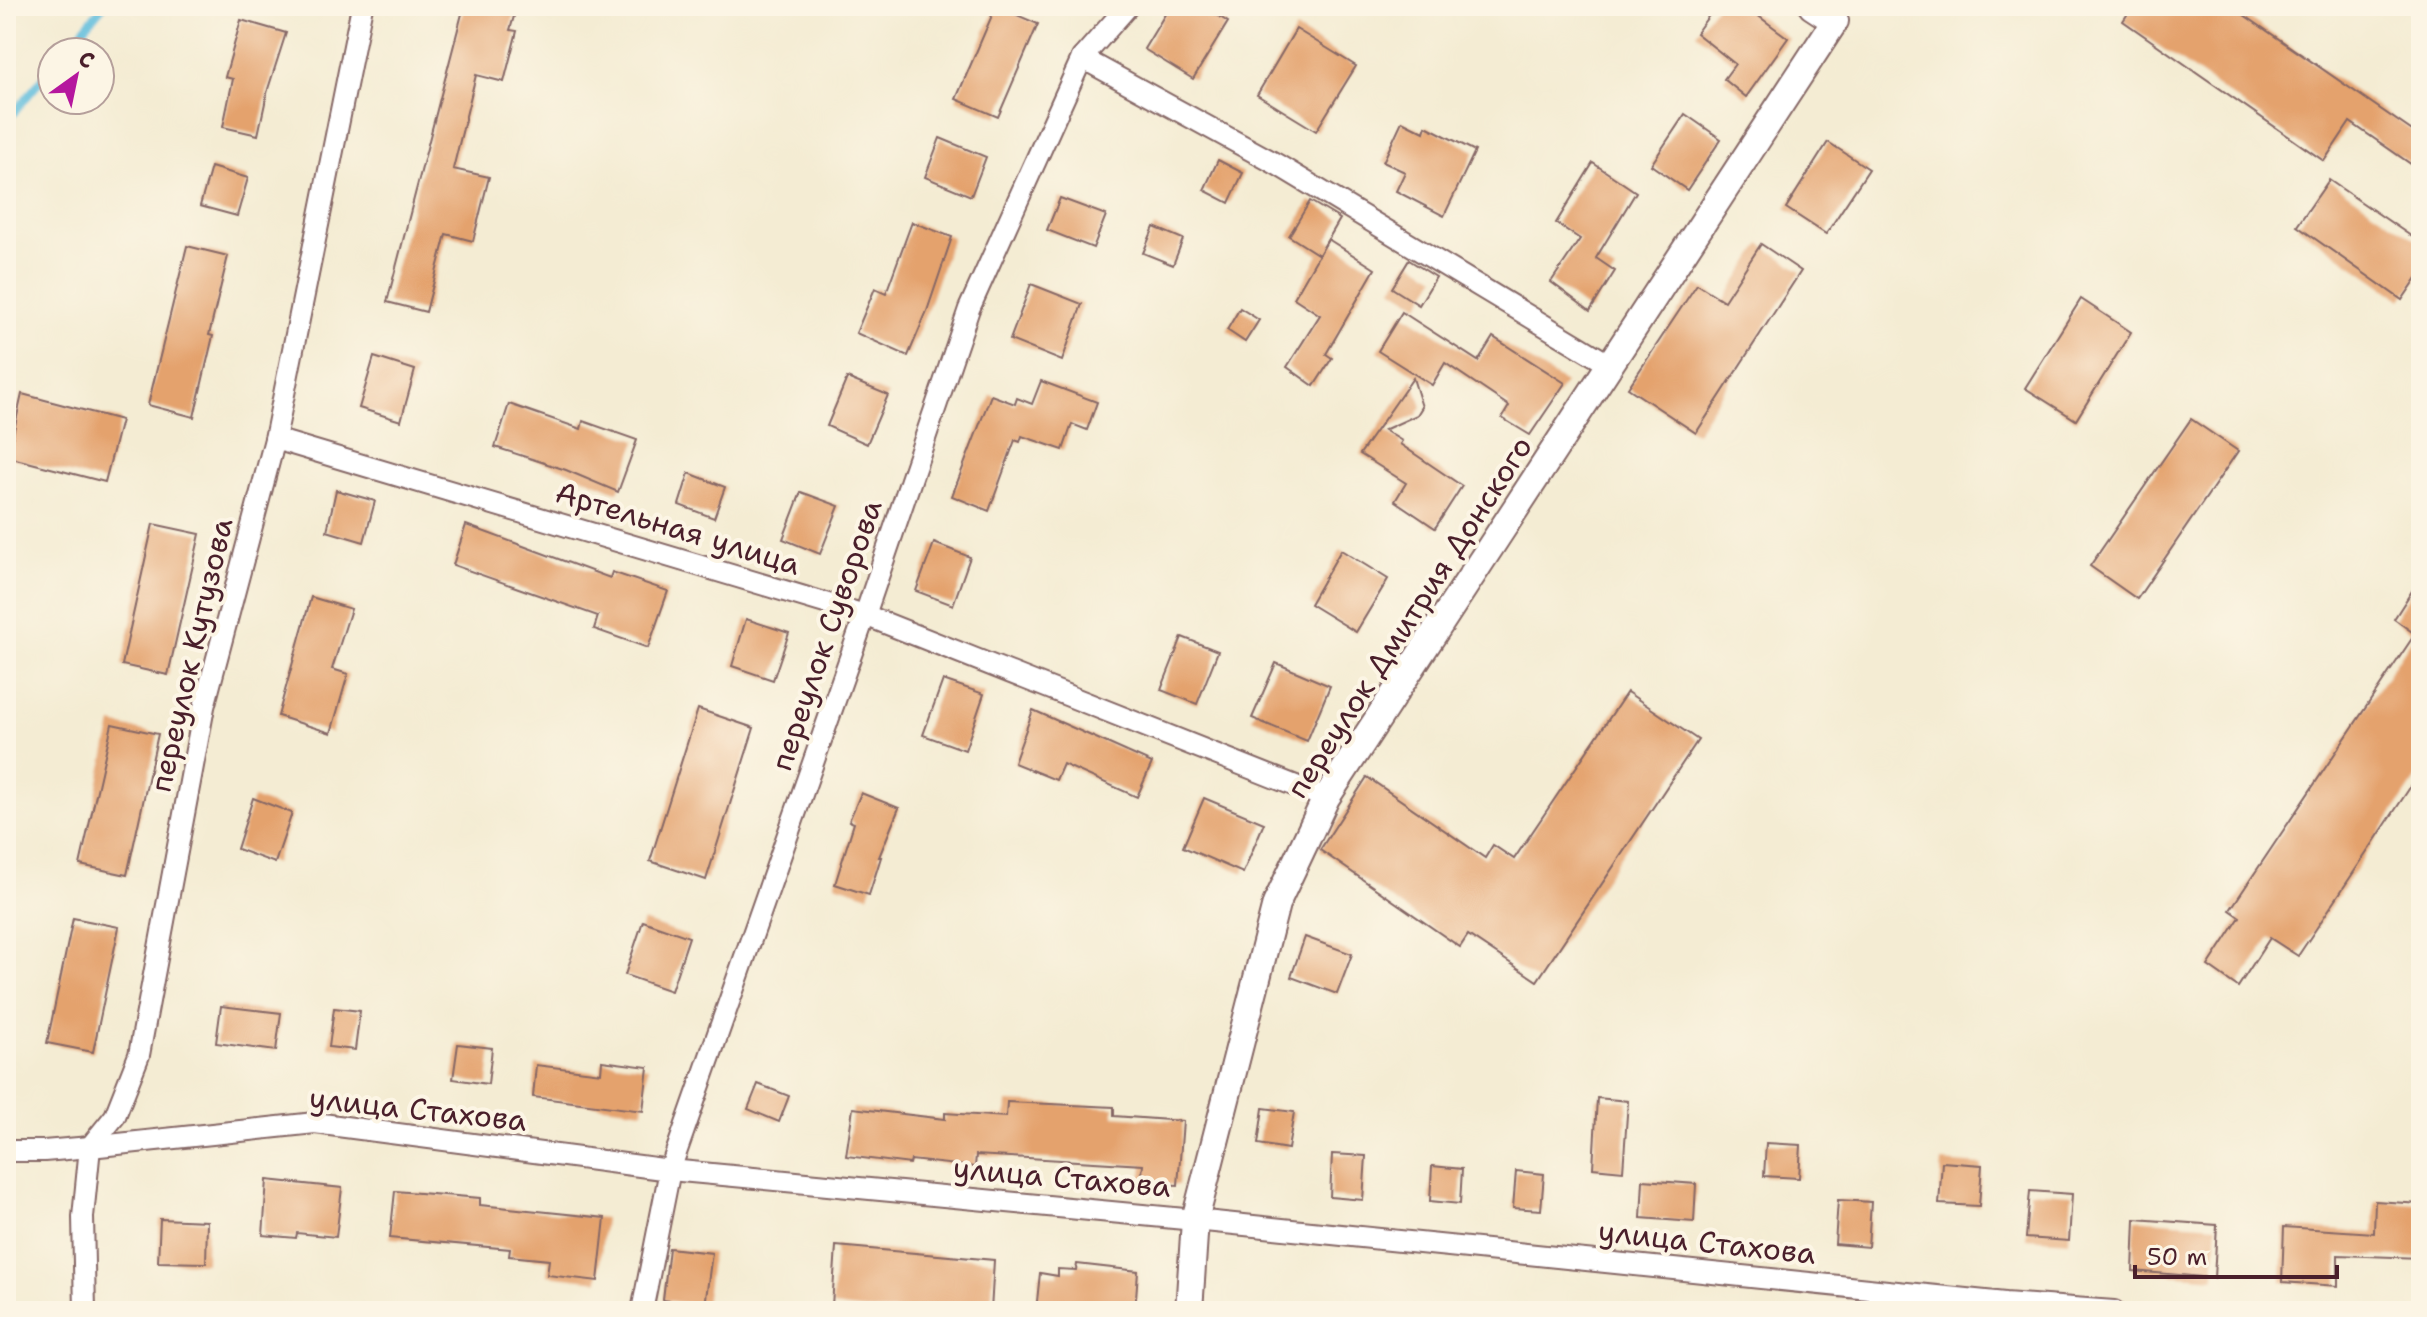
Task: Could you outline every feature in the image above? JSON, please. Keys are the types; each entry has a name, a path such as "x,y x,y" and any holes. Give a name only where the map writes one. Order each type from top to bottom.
{"street":[{"name":"переулок Кутузова","path":"90,1147 115,1116 139,1055 204,707 275,439 362,6"},
{"name":"переулок Суворова","path":"642,1311 670,1170 969,309 1082,58 1128,6"},
{"path":"1812,6 1841,14"},
{"name":"переулок Дмитрия Донского","path":"1189,1311 1195,1220 1276,904 1326,798 1841,14"},
{"path":"1082,58 1278,165 1610,365"},
{"name":"Артельная улица","path":"275,439 865,615 1326,798"},
{"name":"улица Стахова","path":"6,1151 90,1147 315,1123 670,1170 1195,1220 2005,1307 2114,1311"},
{"path":"85,1311 83,1217 90,1147"}],"building":[{"path":"464,6 517,6 510,30 517,31 504,82 476,75 453,169 489,177 473,241 446,234 426,312 387,302"},
{"path":"996,6 1038,24 998,117 956,99"},
{"path":"1170,6 1202,6 1228,22 1193,79 1144,49"},
{"path":"1716,6 1745,6 1788,38 1746,97 1724,79 1735,64 1696,33"},
{"path":"2133,6 2231,6 2421,137 2421,171 2350,122 2324,161 2123,21"},
{"path":"241,20 286,33 268,89 258,135 223,127 233,79 225,77"},
{"path":"1296,29 1356,66 1316,131 1257,95"},
{"path":"1685,114 1721,139 1687,190 1651,165"},
{"path":"1402,121 1424,132 1426,126 1475,151 1444,216 1396,191 1405,172 1383,162"},
{"path":"940,138 986,157 971,196 925,177"},
{"path":"1828,142 1869,169 1826,234 1786,208"},
{"path":"1218,160 1243,173 1229,203 1204,190"},
{"path":"1593,163 1636,192 1596,258 1615,271 1590,311 1551,282 1580,239 1556,223"},
{"path":"211,167 248,178 237,216 200,206"},
{"path":"2329,180 2421,243 2421,272 2402,300 2297,226"},
{"path":"1060,198 1106,215 1093,248 1047,230"},
{"path":"1310,201 1340,219 1319,255 1289,236"},
{"path":"912,222 952,237 908,356 856,333 875,288 886,293"},
{"path":"1154,227 1183,239 1173,265 1143,253"},
{"path":"1328,239 1375,269 1326,354 1332,358 1314,386 1287,367 1320,315 1294,298"},
{"path":"1761,244 1801,271 1696,433 1628,388 1697,284 1724,301"},
{"path":"187,246 228,256 194,417 148,405"},
{"path":"1409,260 1436,277 1419,305 1392,288"},
{"path":"1031,284 1082,304 1062,361 1010,340"},
{"path":"2081,299 2131,332 2076,420 2025,388"},
{"path":"1240,308 1259,320 1245,342 1227,330"},
{"path":"1402,312 1478,361 1493,337 1565,383 1530,435 1502,418 1509,406 1445,363 1432,385 1378,351"},
{"path":"374,357 415,370 401,421 359,408"},
{"path":"847,378 888,395 867,444 827,426"},
{"path":"1413,378 1422,407 1417,415 1384,430 1462,486 1435,528 1395,501 1406,483 1360,454"},
{"path":"1041,381 1097,402 1087,430 1072,424 1063,450 1022,436 1020,442 1015,440 989,511 952,496 991,395 1015,404 1017,398 1032,404"},
{"path":"22,394 121,420 105,482 8,457"},
{"path":"509,404 581,429 583,421 637,440 618,492 566,470 495,447"},
{"path":"2191,419 2238,451 2137,599 2090,566"},
{"path":"689,473 725,487 714,518 679,505"},
{"path":"336,490 375,501 364,542 327,531"},
{"path":"801,492 839,506 820,554 783,539"},
{"path":"153,524 200,534 168,675 122,665"},
{"path":"466,525 610,578 612,572 668,591 648,648 594,629 598,616 453,565"},
{"path":"934,543 970,557 953,605 916,591"},
{"path":"1341,550 1388,579 1356,632 1310,604"},
{"path":"2421,577 2421,771 2298,956 2270,938 2238,987 2208,966 2240,917 2230,910 2415,634 2394,619"},
{"path":"311,597 351,609 332,669 348,674 331,733 278,716"},
{"path":"746,619 789,633 773,680 732,666"},
{"path":"1182,637 1218,651 1197,704 1161,690"},
{"path":"1276,663 1330,686 1307,741 1252,718"},
{"path":"943,680 984,694 965,750 923,735"},
{"path":"1627,692 1698,740 1537,981 1468,935 1460,947 1320,850 1367,777 1485,858 1493,845 1514,859"},
{"path":"698,709 754,728 706,880 650,861"},
{"path":"1033,710 1152,763 1137,797 1063,764 1056,780 1014,763"},
{"path":"112,724 158,734 127,875 80,865"},
{"path":"861,793 899,808 879,857 869,895 835,884 854,823 849,821"},
{"path":"253,798 292,813 275,863 237,849"},
{"path":"1204,798 1264,823 1243,873 1183,847"},
{"path":"73,918 119,927 93,1052 47,1043"},
{"path":"643,921 689,937 671,991 625,975"},
{"path":"1305,937 1352,954 1337,994 1291,977"},
{"path":"221,1006 281,1013 276,1051 216,1043"},
{"path":"334,1008 360,1011 355,1050 329,1047"},
{"path":"458,1044 492,1048 488,1084 453,1079"},
{"path":"602,1061 648,1067 643,1111 533,1097 536,1065 601,1073"},
{"path":"758,1084 789,1096 779,1122 748,1109"},
{"path":"1597,1098 1628,1101 1623,1171 1593,1168"},
{"path":"1007,1102 1114,1107 1114,1116 1183,1121 1178,1185 1141,1183 1143,1165 976,1155 975,1167 911,1160 910,1164 846,1156 853,1108 945,1119 945,1113 1006,1117"},
{"path":"1263,1108 1294,1112 1288,1149 1258,1144"},
{"path":"1766,1143 1801,1145 1799,1178 1764,1176"},
{"path":"1332,1154 1366,1156 1363,1200 1330,1197"},
{"path":"1942,1162 1982,1165 1979,1206 1939,1204"},
{"path":"1432,1166 1462,1169 1460,1204 1430,1201"},
{"path":"1516,1171 1544,1174 1541,1210 1513,1208"},
{"path":"267,1180 342,1188 336,1237 297,1233 296,1238 263,1235"},
{"path":"1643,1180 1696,1184 1694,1222 1641,1218"},
{"path":"395,1191 480,1198 480,1205 605,1218 598,1281 547,1275 549,1260 509,1256 510,1249 390,1238"},
{"path":"2030,1191 2072,1194 2069,1241 2026,1238"},
{"path":"1838,1200 1871,1202 1868,1247 1835,1244"},
{"path":"2375,1201 2421,1204 2421,1258 2338,1255 2338,1286 2282,1282 2284,1227 2374,1233"},
{"path":"160,1219 207,1221 206,1263 158,1262"},
{"path":"2135,1219 2217,1225 2214,1278 2133,1271"},
{"path":"836,1246 994,1260 991,1311 873,1311 832,1306"},
{"path":"669,1248 712,1253 705,1306 663,1300"},
{"path":"1077,1264 1138,1271 1135,1311 1036,1311 1040,1273 1058,1276 1058,1269 1076,1270"}],"waterway":[{"path":"78,36 103,6"},
{"path":"6,122 36,86"}]}
